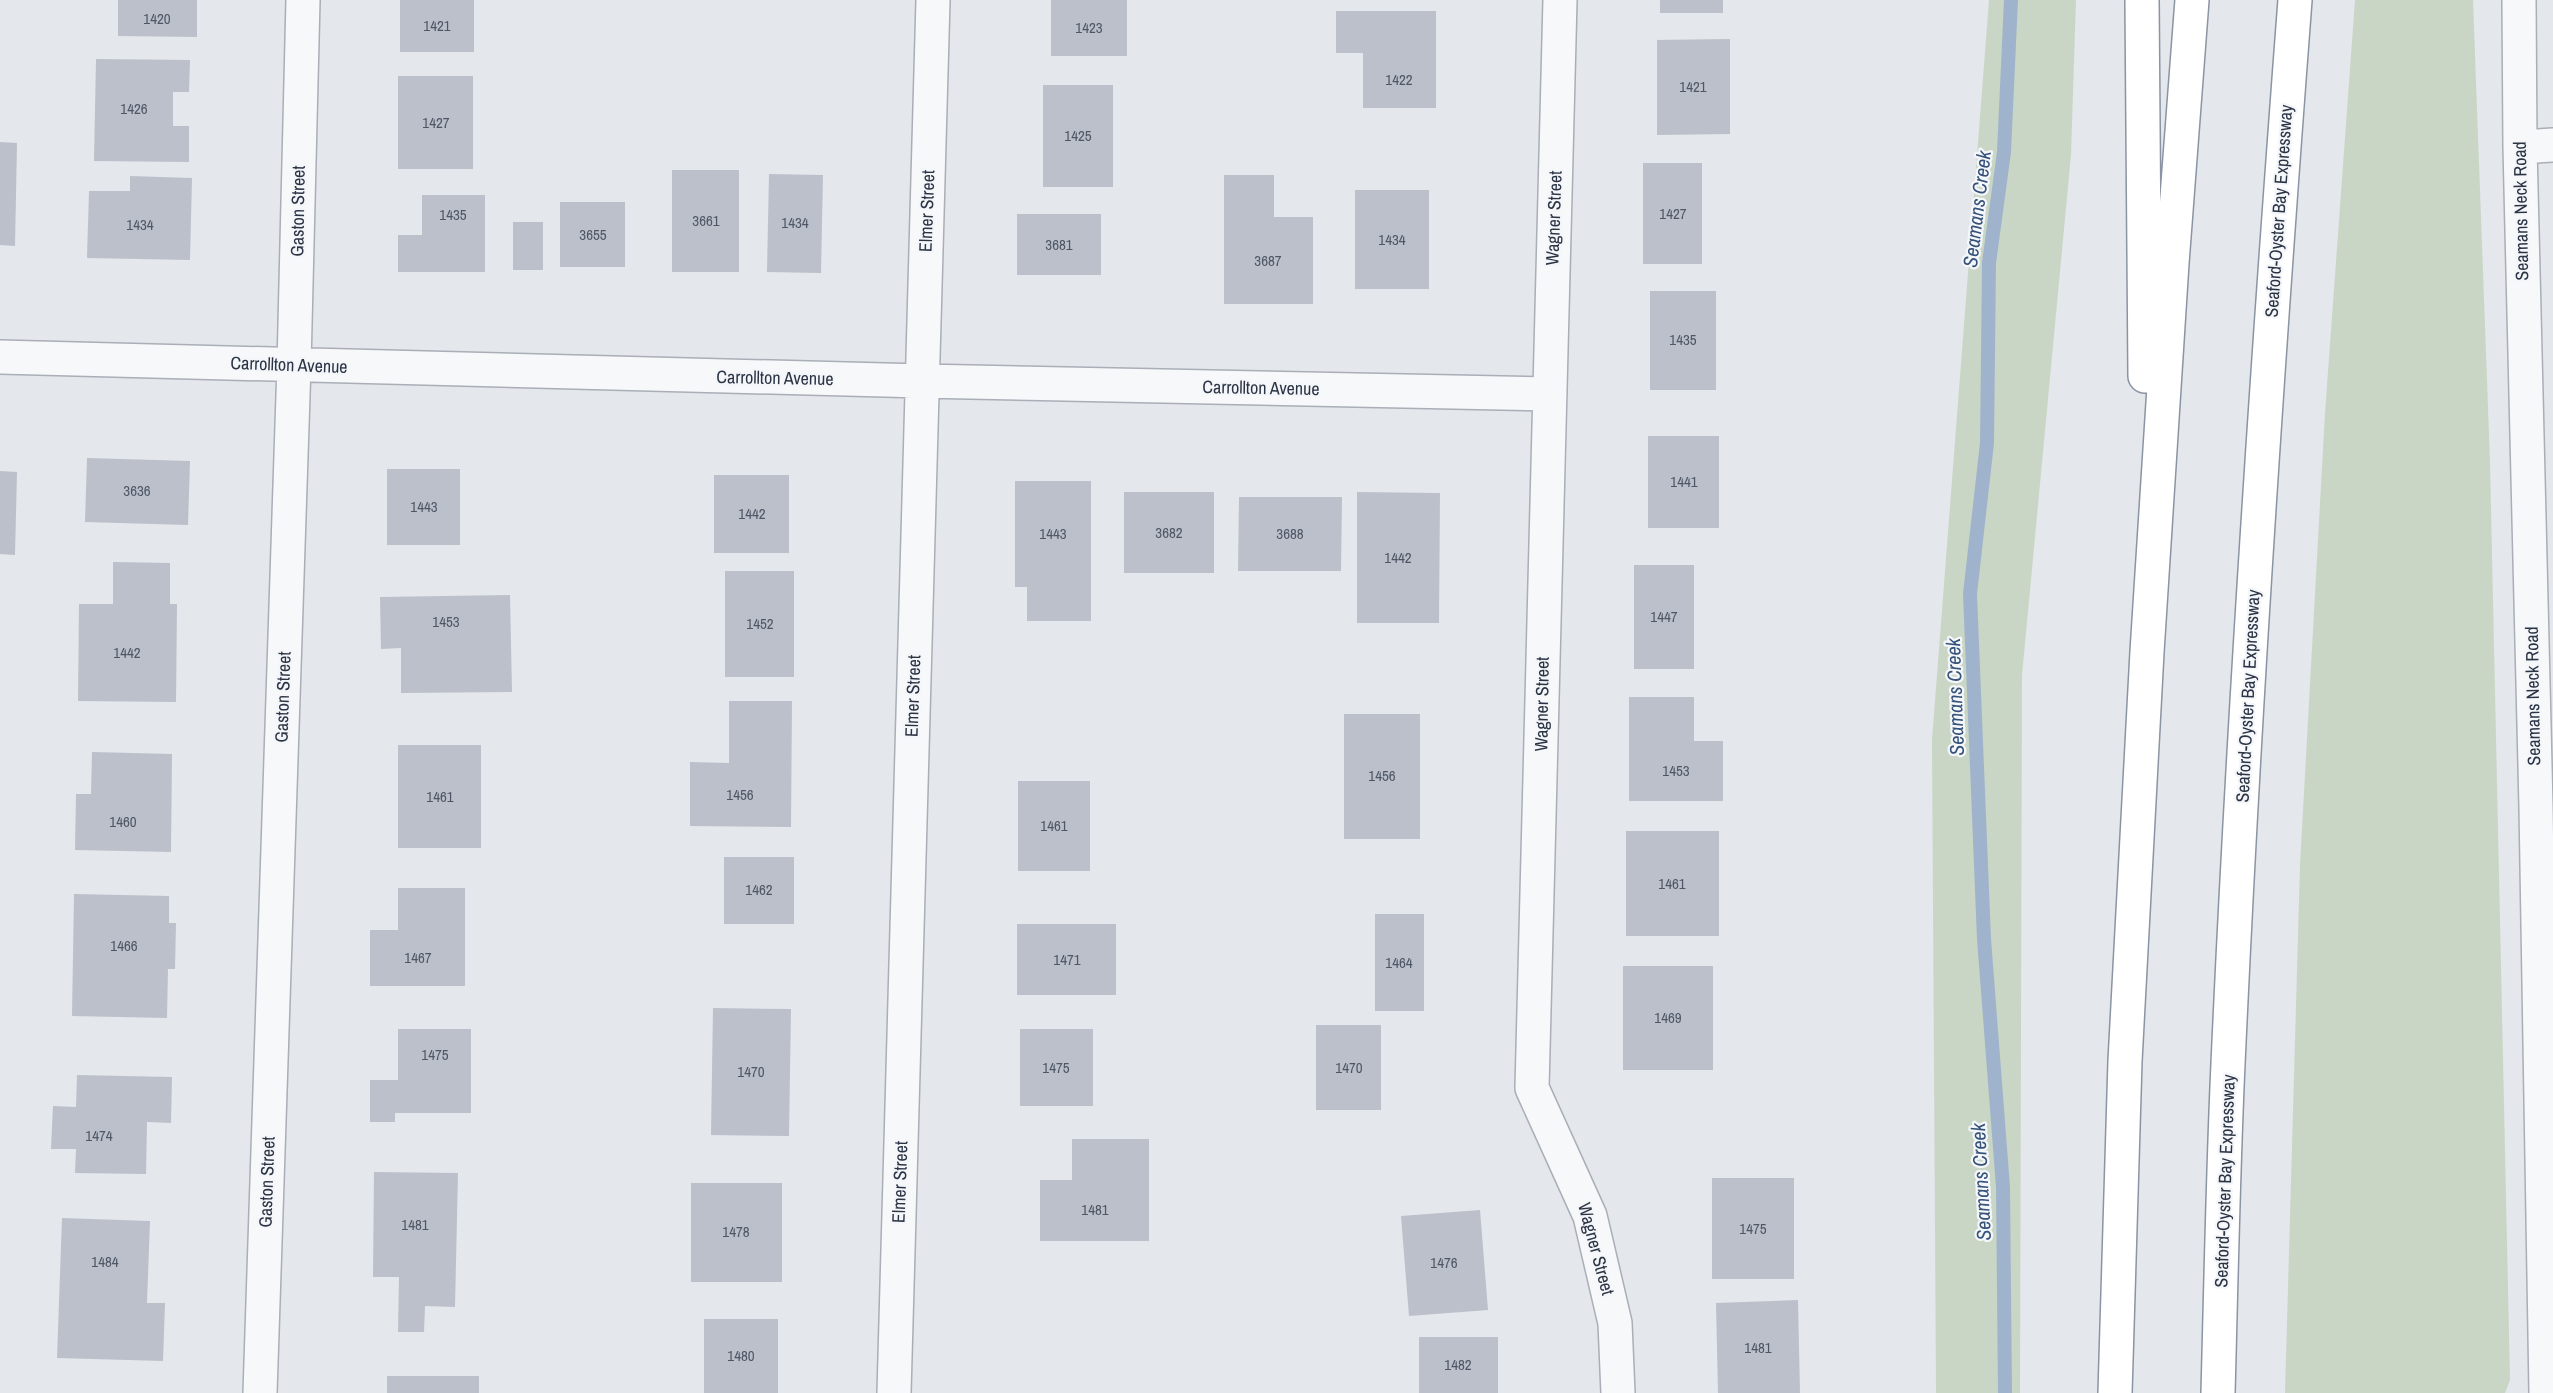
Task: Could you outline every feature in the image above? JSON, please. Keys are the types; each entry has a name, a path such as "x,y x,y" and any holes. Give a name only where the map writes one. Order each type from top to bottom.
{"highway":[{"path":"2142,0 2147,652"},
{"path":"2115,1393 2125,1061 2147,652 2172,263 2192,0"},
{"name":"Seaford-Oyster Bay Expressway","path":"2218,1393 2228,1065 2250,658 2295,0"}],"street":[{"name":"Gaston Street","path":"260,1393 294,365 303,0"},
{"name":"Elmer Street","path":"894,1393 933,0"},
{"name":"Wagner Street","path":"1560,0 1532,1088 1590,1216 1615,1323 1618,1393"},
{"name":"Seamans Neck Road","path":"2519,0 2520,147 2545,806 2546,1393"},
{"path":"2520,147 2553,146"},
{"name":"Carrollton Avenue","path":"0,357 922,381 1550,394"}],"green space":[{"path":"1989,0 2076,0 2071,155 2022,675 2020,1393 1936,1393 1932,740"},
{"path":"2355,0 2473,0 2490,462 2510,1380 2505,1393 2285,1393 2300,865 2325,413"}],"building":[{"path":"118,0 197,0 197,37 118,36"},
{"path":"400,0 474,0 474,52 400,52"},
{"path":"1051,0 1127,0 1127,56 1051,56"},
{"path":"1660,0 1723,0 1723,13 1660,13"},
{"path":"1336,11 1436,11 1436,108 1363,108 1363,53 1336,53"},
{"path":"1730,39 1730,134 1657,135 1657,40"},
{"path":"96,59 190,60 189,92 173,92 173,126 189,126 189,162 94,161"},
{"path":"398,76 473,76 473,169 398,169"},
{"path":"1043,85 1113,85 1113,187 1043,187"},
{"path":"0,142 17,143 15,246 0,245"},
{"path":"1643,163 1702,163 1702,264 1643,264"},
{"path":"672,170 739,170 739,272 672,272"},
{"path":"769,174 823,175 821,273 767,272"},
{"path":"1224,175 1274,175 1274,217 1313,217 1313,304 1224,304"},
{"path":"130,176 192,178 190,260 87,258 89,191 130,191"},
{"path":"1355,190 1429,190 1429,289 1355,289"},
{"path":"422,195 485,195 485,272 398,272 398,235 422,235"},
{"path":"560,202 625,202 625,267 560,267"},
{"path":"1017,214 1101,214 1101,275 1017,275"},
{"path":"513,222 543,222 543,270 513,270"},
{"path":"1650,291 1716,291 1716,390 1650,390"},
{"path":"1648,436 1719,436 1719,528 1648,528"},
{"path":"87,458 190,461 188,525 85,522"},
{"path":"387,469 460,469 460,545 387,545"},
{"path":"0,471 17,472 15,555 0,554"},
{"path":"714,475 789,475 789,553 714,553"},
{"path":"1015,481 1091,481 1091,621 1027,621 1027,587 1015,587"},
{"path":"1124,492 1214,492 1214,573 1124,573"},
{"path":"1357,492 1440,493 1439,623 1357,623"},
{"path":"1239,497 1342,497 1341,571 1238,571"},
{"path":"113,562 170,563 170,604 177,604 176,702 78,701 79,604 113,604"},
{"path":"1634,565 1694,565 1694,669 1634,669"},
{"path":"725,571 794,571 794,677 725,677"},
{"path":"510,595 512,692 401,693 401,648 381,649 380,597"},
{"path":"1629,697 1694,697 1694,741 1723,741 1723,801 1629,801"},
{"path":"729,701 792,701 791,827 690,826 690,762 729,763"},
{"path":"1344,714 1420,714 1420,839 1344,839"},
{"path":"398,745 481,745 481,848 398,848"},
{"path":"92,752 172,754 171,852 75,850 76,794 91,794"},
{"path":"1018,781 1090,781 1090,871 1018,871"},
{"path":"1626,831 1719,831 1719,936 1626,936"},
{"path":"724,857 794,857 794,924 724,924"},
{"path":"398,888 465,888 465,986 370,986 370,930 398,930"},
{"path":"74,894 169,896 169,923 176,923 175,969 168,969 167,1018 72,1016"},
{"path":"1375,914 1424,914 1424,1011 1375,1011"},
{"path":"1017,924 1116,924 1116,995 1017,995"},
{"path":"1623,966 1713,966 1713,1070 1623,1070"},
{"path":"713,1008 791,1009 789,1136 711,1135"},
{"path":"1316,1025 1381,1025 1381,1110 1316,1110"},
{"path":"398,1029 471,1029 471,1113 395,1113 395,1122 370,1122 370,1080 398,1080"},
{"path":"1020,1029 1093,1029 1093,1106 1020,1106"},
{"path":"77,1075 172,1077 171,1123 147,1122 146,1174 75,1173 76,1149 51,1149 53,1106 76,1107"},
{"path":"1072,1139 1149,1139 1149,1241 1040,1241 1040,1180 1072,1180"},
{"path":"374,1172 458,1173 455,1307 425,1306 424,1332 398,1332 399,1277 373,1277"},
{"path":"1712,1178 1794,1178 1794,1279 1712,1279"},
{"path":"691,1183 782,1183 782,1282 691,1282"},
{"path":"1480,1210 1488,1310 1409,1316 1401,1216"},
{"path":"62,1218 150,1221 147,1303 165,1303 163,1361 57,1358"},
{"path":"1798,1300 1800,1393 1718,1393 1716,1303"},
{"path":"704,1319 778,1319 778,1393 704,1393"},
{"path":"1419,1337 1498,1337 1498,1393 1419,1393"},
{"path":"387,1376 479,1376 479,1393 387,1393"}],"waterway":[{"name":"Seamans Creek","path":"2005,1393 2003,1187 1984,939 1970,594 1987,443 1989,263 2004,152 2011,0"}]}
